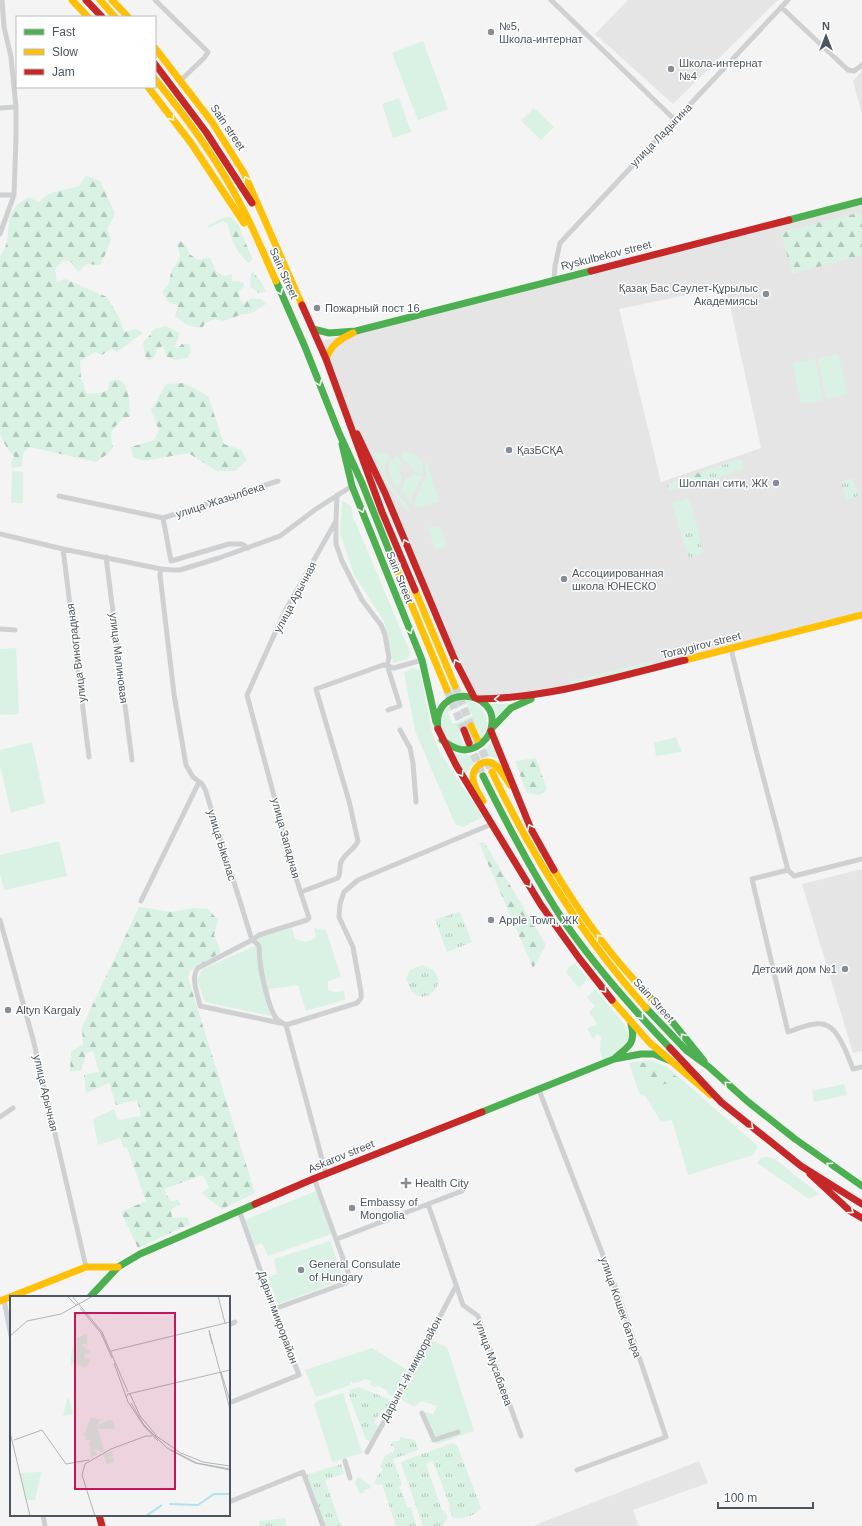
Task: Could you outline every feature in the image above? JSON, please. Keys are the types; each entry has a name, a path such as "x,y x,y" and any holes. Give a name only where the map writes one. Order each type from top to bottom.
{"street":[{"path":"0,234 14,195 16,137 16,107 11,57 4,27 2,0"},
{"path":"72,0 87,16"},
{"path":"86,0 101,16"},
{"path":"100,0 114,16"},
{"path":"112,0 127,16"},
{"path":"551,0 675,120"},
{"name":"улица Ладыгина","path":"554,279 560,243 788,0"},
{"path":"156,1 208,52 204,58 181,80"},
{"path":"781,7 848,70 854,71 862,65"},
{"name":"Sain street","path":"156,49 212,122 237,160 267,228"},
{"name":"Sain Street","path":"156,65 202,126 229,165 267,228 326,359 382,512 455,686"},
{"name":"Sain Street","path":"156,79 221,170 243,209 305,347 339,433 362,483 386,545 447,690"},
{"name":"Sain street","path":"149,88 191,143 238,213 264,256"},
{"path":"0,108 16,107"},
{"path":"0,195 14,195"},
{"name":"Ryskulbekov street","path":"356,331 862,200"},
{"path":"313,329 328,333 356,331"},
{"path":"326,359 332,345 338,340 356,331"},
{"name":"Sain Street","path":"348,416 385,493 454,658 476,698"},
{"name":"Sain Street","path":"339,433 352,486 422,660 438,731"},
{"name":"улица Жазылбека","path":"59,496 163,518 278,481"},
{"path":"0,534 63,549 161,569 180,570 280,536 336,495 352,486"},
{"name":"улица Арычная","path":"248,698 248,692 284,613 336,521 336,495"},
{"name":"улица Жазылбека","path":"163,518 172,561 229,544 242,544 248,548"},
{"path":"336,521 336,544 342,561 362,600 381,625 386,636 389,658 387,665 400,706 388,710"},
{"name":"улица Виноградная","path":"63,549 88,757"},
{"name":"улица Малиновая","path":"106,557 132,760"},
{"name":"улица Ыкылас","path":"161,569 160,575 174,694 184,754 189,772 193,778 206,789 252,940 258,943 260,948 260,960 273,1014 277,1020 286,1025"},
{"name":"Toraygirov street","path":"544,694 731,649 862,615"},
{"path":"0,629 15,630"},
{"path":"731,649 788,870 794,876 862,859"},
{"path":"301,892 338,878 340,874 341,862 357,845 358,841 349,801 316,690 383,665 394,668 422,660"},
{"path":"544,694 509,699 476,698 467,695 455,697 444,704 437,717 438,731 457,768 541,904 573,952 650,1043 700,1087 721,1102"},
{"path":"442,740 455,749 472,749 484,743 496,723 511,708 519,703 544,694"},
{"name":"улица Западная","path":"248,698 301,892 309,915 307,920 259,935 252,940"},
{"path":"476,698 485,705 490,712 492,722 491,730 537,841 580,912 624,968 670,1018 708,1066"},
{"path":"472,726 477,739"},
{"path":"400,730 410,748 413,763 416,802"},
{"path":"464,730 469,743"},
{"path":"492,824 473,778 473,773 480,764 489,762 499,767 520,801"},
{"name":"Sain Street","path":"492,772 521,832 570,913 591,943 657,1020 688,1051 792,1137 827,1163 862,1186"},
{"name":"Sain Street","path":"483,776 512,835 549,898 580,944 617,990 721,1102 801,1166 850,1211 862,1218"},
{"path":"141,901 199,782"},
{"path":"252,940 198,968 194,977 200,1006 286,1025 357,1003 361,998 361,992 353,947 340,917 340,904 344,892 358,880 492,824"},
{"path":"788,870 752,879 788,1032 804,1026 818,1024 828,1026 836,1033 854,1069 862,1067"},
{"name":"улица Арычная","path":"0,920 33,1039 86,1267"},
{"path":"614,1059 629,1047 632,1042 634,1033 631,1022"},
{"path":"286,1025 326,1174"},
{"path":"614,1059 641,1054 654,1054 671,1061"},
{"name":"Askarov street","path":"91,1296 118,1267 160,1244 314,1178 614,1059"},
{"name":"улица Кошек батыра","path":"539,1090 618,1294 666,1437 577,1470"},
{"path":"0,1116 13,1108"},
{"name":"Sain Street","path":"801,1166 862,1204"},
{"path":"274,1309 346,1283 350,1278 314,1178"},
{"path":"337,1239 462,1191"},
{"name":"улица Мусабаева","path":"428,1204 463,1305 478,1316 521,1436"},
{"name":"Дарын микрорайон","path":"230,1403 299,1376 240,1210"},
{"path":"12,1296 86,1267 118,1267"},
{"name":"Дарын 1-й микрорайон","path":"367,1452 456,1286"},
{"path":"2,1300 10,1332"},
{"path":"230,1324 235,1322"},
{"path":"422,1413 434,1440 458,1432"},
{"path":"345,1461 350,1478"},
{"path":"230,1502 303,1472 323,1526"},
{"path":"43,1516 45,1526"},
{"path":"99,1516 102,1526"}],"shaded area":[{"name":"Школа-интернат №4","path":"628,0 778,0 673,104 595,34"},
{"path":"862,71 862,115 853,81"},
{"name":"ҚазБСҚА","path":"862,201 862,615 544,694 474,697 348,416 319,342 356,331","holes":["726,287 761,448 661,482 619,309"]},
{"name":"Детский дом №1","path":"862,869 862,1051 853,1053 802,884"},
{"path":"699,1461 708,1483 633,1510 639,1526 533,1526"}],"green space":[{"path":"423,41 448,109 418,120 392,53"},
{"path":"399,98 411,132 393,138 382,104"},
{"path":"534,108 554,127 541,140 521,121"},
{"path":"86,176 100,181 115,214 107,229 111,239 100,265 86,264 78,272 71,262 63,260 55,270 57,282 65,279 107,297 120,319 124,332 136,329 143,333 117,352 111,349 102,355 95,352 80,361 81,378 87,394 100,393 108,390 109,381 118,380 123,382 129,397 130,417 123,418 114,428 111,434 113,448 96,462 29,447 23,454 22,466 12,468 11,463 14,456 7,448 0,435 0,256 7,242 10,216 15,207 28,197 39,202 50,193 79,186"},
{"path":"862,212 862,255 792,274 781,232"},
{"path":"230,217 239,225 253,259 249,263 241,255 235,245 230,235 228,224 224,221 210,227 207,226 222,218"},
{"path":"181,241 187,247 189,254 199,260 210,257 216,271 223,276 232,274 232,281 244,282 244,286 239,291 240,300 244,304 251,299 261,299 266,304 250,314 243,314 223,321 215,319 205,323 203,327 191,326 181,321 175,316 178,305 169,303 162,292 168,285 172,269 178,262 180,256 177,244"},
{"path":"252,271 262,283 266,292 259,293 251,288 250,280"},
{"path":"166,326 180,333 175,347 178,348 182,344 190,344 191,352 187,358 175,360 167,357 163,346 157,349 154,357 149,361 145,356 143,342 154,329"},
{"path":"838,354 848,394 826,399 818,358"},
{"path":"815,359 823,400 801,404 793,363"},
{"path":"184,383 208,396 224,444 241,450 247,460 235,471 217,471 188,453 144,461 133,457 131,447 154,440 159,431 151,410 166,384"},
{"path":"374,452 390,455 386,463 385,471 387,478 409,510 407,511 388,486"},
{"path":"405,452 420,458 423,465 422,474 412,470 411,465 405,462 401,454"},
{"path":"398,455 402,464 399,470 402,476 398,488 393,482 388,468 391,461"},
{"path":"426,458 439,502 415,508 415,502 426,475"},
{"path":"741,459 744,469 708,480 704,471"},
{"path":"12,471 23,472 23,503 11,503"},
{"path":"704,471 708,480 668,491 667,484"},
{"path":"414,473 422,477 411,498 411,505 408,497 402,491 405,478 410,477"},
{"path":"853,478 858,496 846,500 841,482"},
{"path":"689,498 697,526 680,531 672,503"},
{"path":"342,501 351,506 354,521 410,652 408,659 393,663 384,621 354,575 340,533"},
{"path":"440,526 447,546 435,550 428,528"},
{"path":"697,526 703,554 689,558 680,531"},
{"path":"16,648 19,714 0,715 0,649"},
{"path":"651,661 652,665 570,684 569,681"},
{"path":"413,668 420,671 432,732 439,751 483,817 463,827 455,824 415,731 404,672"},
{"path":"459,700 470,701 478,705 484,712 487,720 487,728 484,736 478,742 468,746 458,746 450,742 445,737 441,721 444,713 450,705","holes":["467,704 472,716 453,724 448,712","476,727 481,738 464,745 459,734"]},
{"path":"490,704 512,704 497,719"},
{"path":"676,737 682,752 656,756 654,743"},
{"path":"492,738 499,758 487,757 479,759 472,765 465,775 454,753 459,755 477,754 486,748"},
{"path":"32,742 45,803 11,813 0,765 0,750"},
{"path":"536,758 547,790 539,795 527,793 515,761"},
{"path":"59,841 67,876 4,890 0,874 0,855"},
{"path":"484,842 546,945 533,968 479,843"},
{"path":"139,907 172,912 193,908 208,909 218,920 214,935 221,952 190,971 188,978 255,1193 222,1209 201,1193 209,1188 203,1175 164,1189 170,1201 178,1200 180,1204 171,1210 172,1218 187,1217 190,1224 138,1248 121,1212 146,1201 117,1120 141,1116 137,1100 116,1105 109,1083 86,1093 84,1075 99,1072 93,1051 86,1053 81,1071 70,1071 71,1051 83,1045 82,1027"},
{"path":"460,912 472,942 447,952 435,919"},
{"path":"292,928 295,939 306,942 316,938 314,928 326,930 341,977 328,981 328,990 335,992 344,991 345,1000 306,1011 298,985 269,989 270,1000 266,1003 271,1016 205,1002 197,980 203,969 255,946 259,938"},
{"path":"575,963 587,978 582,986 578,987 566,972 568,968"},
{"path":"423,965 433,970 438,976 438,983 430,994 417,996 411,991 406,979 410,970"},
{"path":"595,989 625,1025 629,1037 618,1052 612,1057 603,1061 600,1050 601,1036 597,1034 593,1039 587,1028 597,1024 589,1012 595,1006 587,997"},
{"path":"650,1060 666,1066 758,1146 753,1155 688,1175 672,1120 661,1122 645,1096 640,1095 629,1063"},
{"path":"650,1062 679,1078 674,1083 649,1086 639,1076 640,1063"},
{"path":"844,1084 847,1095 814,1102 812,1091"},
{"path":"114,1109 127,1147 124,1148 120,1138 98,1145 93,1119"},
{"path":"767,1157 775,1159 819,1194 809,1199 757,1163 761,1158"},
{"path":"316,1191 332,1234 268,1256 262,1243 254,1246 245,1220"},
{"path":"330,1241 344,1280 278,1304 268,1277 277,1274 274,1259"},
{"path":"432,1341 447,1347 474,1431 437,1444 423,1412 433,1414 437,1406 421,1401 414,1407 400,1398"},
{"path":"372,1348 407,1370 393,1396 378,1386 371,1386 371,1381 365,1379 353,1383 351,1381 350,1385 316,1397 305,1370"},
{"path":"358,1387 389,1399 392,1402 387,1411 382,1410 374,1423 378,1426 370,1441 366,1440 349,1395 350,1390"},
{"path":"343,1393 362,1453 332,1462 314,1404 317,1401"},
{"path":"400,1437 415,1440 418,1450 393,1459 402,1485 399,1486 408,1508 411,1507 416,1526 396,1526 382,1484 379,1485 374,1483 383,1469 380,1467 384,1457 391,1452 393,1453 395,1448 390,1445 393,1441 399,1441"},
{"path":"453,1443 457,1445 481,1508 476,1513 468,1516 453,1518 433,1461 426,1464 442,1510 445,1511 447,1518 443,1526 423,1526 401,1463 405,1460"},
{"path":"341,1464 344,1474 325,1480 341,1526 325,1526 306,1475"},
{"path":"358,1477 370,1485 371,1488 364,1490 365,1492 360,1494 355,1483"},
{"path":"286,1518 286,1526 259,1526 259,1521"}],"tunnel":[{"path":"455,686 471,726"},
{"path":"447,690 464,730"},
{"path":"477,739 492,772"},
{"path":"469,743 483,776"}],"traffic: fast":[{"path":"789,220 862,201"},
{"path":"313,329 329,333 356,331 591,271"},
{"path":"276,281 305,347 339,433 362,483 394,563"},
{"path":"342,444 352,486 422,660 436,722"},
{"path":"438,729 439,714 445,704 455,698 466,696 477,699 486,706 492,716 489,735 476,747 462,750 442,740"},
{"path":"492,728 511,708 531,699"},
{"path":"483,776 520,848 561,917 586,952 613,985 670,1048"},
{"path":"649,996 704,1061"},
{"path":"646,1008 687,1051 709,1067 747,1101 795,1139 862,1186"},
{"path":"616,1057 631,1043 633,1035 631,1024"},
{"path":"482,1112 614,1059 641,1054 654,1054 671,1061"},
{"path":"91,1296 118,1267 140,1254 255,1204"}],"traffic: slow":[{"path":"72,0 87,16"},
{"path":"100,0 114,16"},
{"path":"112,0 127,16"},
{"path":"156,49 212,122 244,173 302,305"},
{"path":"156,80 191,125 224,174 256,236 276,281"},
{"path":"149,88 191,143 244,223"},
{"path":"326,359 330,350 336,343 353,333"},
{"path":"394,563 447,690"},
{"path":"415,590 455,686"},
{"path":"685,660 862,615"},
{"path":"471,726 477,739"},
{"path":"483,801 475,787 473,778 476,768 480,764 490,762 495,765 502,772 510,785"},
{"path":"492,772 524,835 561,896 601,953 646,1008"},
{"path":"554,870 598,936 622,967 649,996"},
{"path":"612,1000 649,1042 711,1095"},
{"path":"13,1296 86,1267 118,1267"},
{"path":"0,1301 10,1297"}],"traffic: jam":[{"path":"86,0 101,16"},
{"path":"156,65 206,132 252,203"},
{"path":"591,271 789,220"},
{"path":"302,305 326,359 382,512 415,590"},
{"path":"357,434 385,493 454,658 474,697"},
{"path":"478,699 504,698 557,691 608,680 685,660"},
{"path":"438,729 456,765 541,905 579,958 612,1000"},
{"path":"464,730 469,743"},
{"path":"491,731 531,829 554,870"},
{"path":"670,1048 721,1102 801,1166 862,1204"},
{"path":"255,1204 313,1179 482,1112"},
{"path":"810,1174 850,1211 862,1218"},
{"path":"99,1516 102,1526"}],"place":[{"name":"№5, Школа-интернат","path":"491,32"},
{"name":"Школа-интернат №4","path":"671,69"},
{"name":"Қазақ Бас Сәулет-Құрылыс Академиясы","path":"766,294"},
{"name":"Пожарный пост 16","path":"317,308"},
{"name":"ҚазБСҚА","path":"509,450"},
{"name":"Шолпан сити, ЖК","path":"776,483"},
{"name":"Ассоциированная школа ЮНЕСКО","path":"564,579"},
{"name":"Apple Town, ЖК","path":"491,920"},
{"name":"Детский дом №1","path":"845,969"},
{"name":"Altyn Kargaly","path":"8,1010"},
{"name":"Health City","path":"406,1183"},
{"name":"Embassy of Mongolia","path":"352,1208"},
{"name":"General Consulate of Hungary","path":"301,1270"}]}
